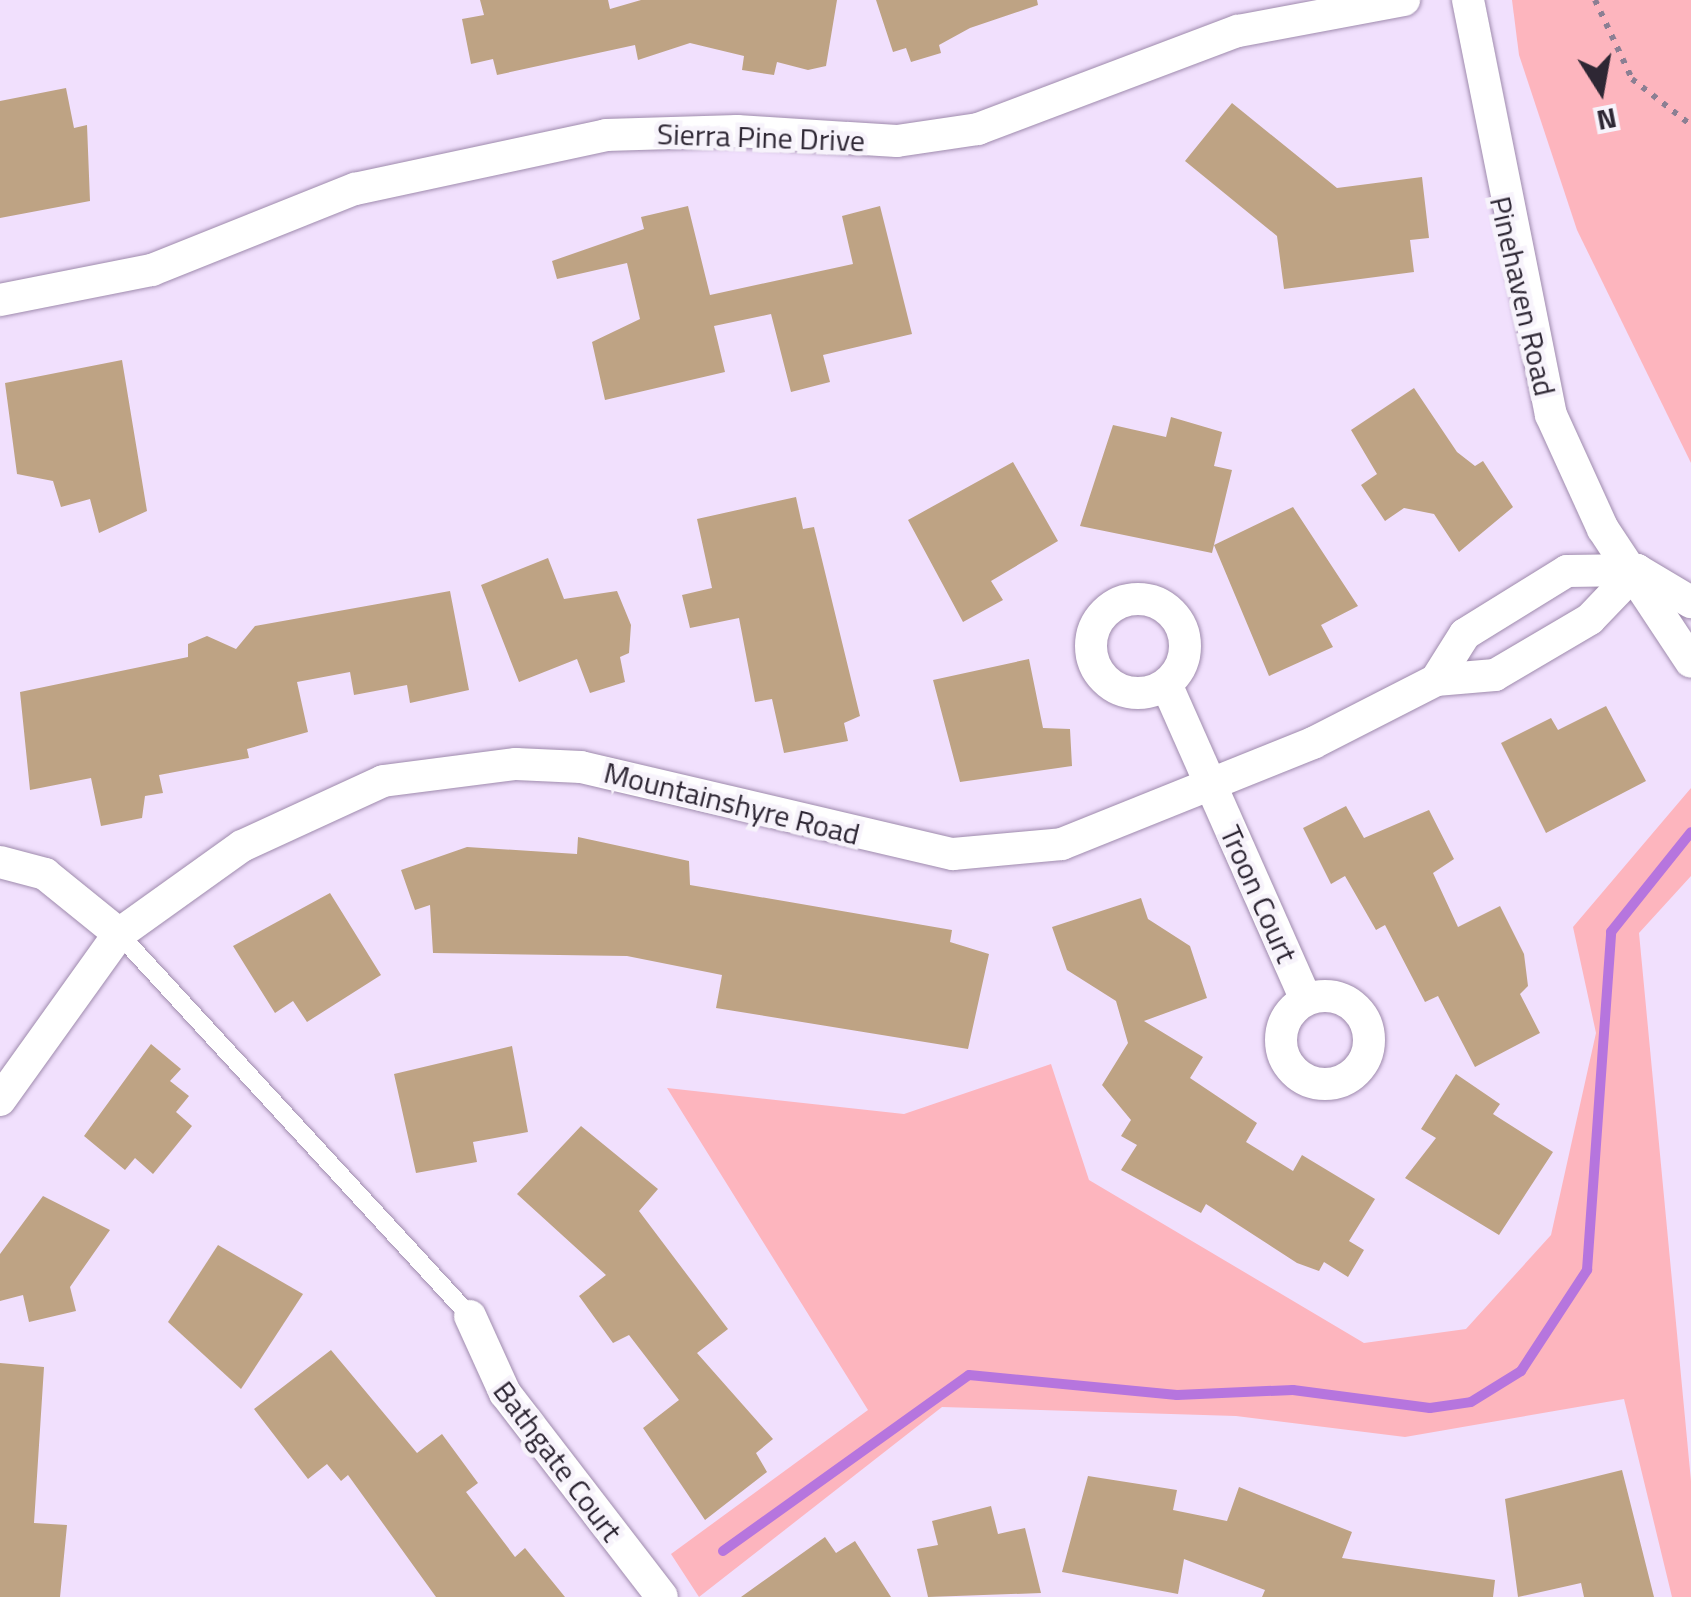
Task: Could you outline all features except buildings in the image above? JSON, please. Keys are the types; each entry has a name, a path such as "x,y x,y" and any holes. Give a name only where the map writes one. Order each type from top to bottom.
{"street":[{"name":"Sierra Pine Drive","path":"0,300 152,270 356,189 606,135 736,130 898,141 978,129 1238,31 1404,0"},
{"name":"Pinehaven Road","path":"1468,0 1551,415 1604,529 1636,570 1691,662"},
{"name":"Pinehaven Road","path":"1636,570 1691,602"},
{"path":"1436,680 1465,634 1567,572 1636,570"},
{"name":"Mountainshyre Road","path":"0,1100 119,934 177,887 314,807 442,770 516,764 644,777 953,854 1062,844 1212,787 1436,680 1495,675 1613,601 1636,570"},
{"name":"Troon Court","path":"1167,686 1306,1000"},
{"path":"0,862 46,874 119,934"},
{"name":"Bathgate Court","path":"470,1316 505,1393 662,1597"}],"lane":[{"path":"119,934 470,1316"}],"path":[{"path":"1595,0 1632,79 1691,124"}],"shaded area":[{"path":"1512,0 1691,0 1691,463 1577,230 1519,55"},
{"path":"1691,788 1691,876 1639,933 1691,1481 1691,1597 1672,1597 1624,1399 1405,1437 1236,1416 942,1407 699,1597 671,1554 868,1410 667,1088 904,1114 1051,1064 1089,1180 1364,1343 1466,1329 1551,1235 1596,1033 1573,927"}],"waterway":[{"path":"723,1551 969,1375 1177,1395 1293,1390 1430,1408 1471,1402 1521,1371 1587,1270 1611,932 1691,832"}]}
